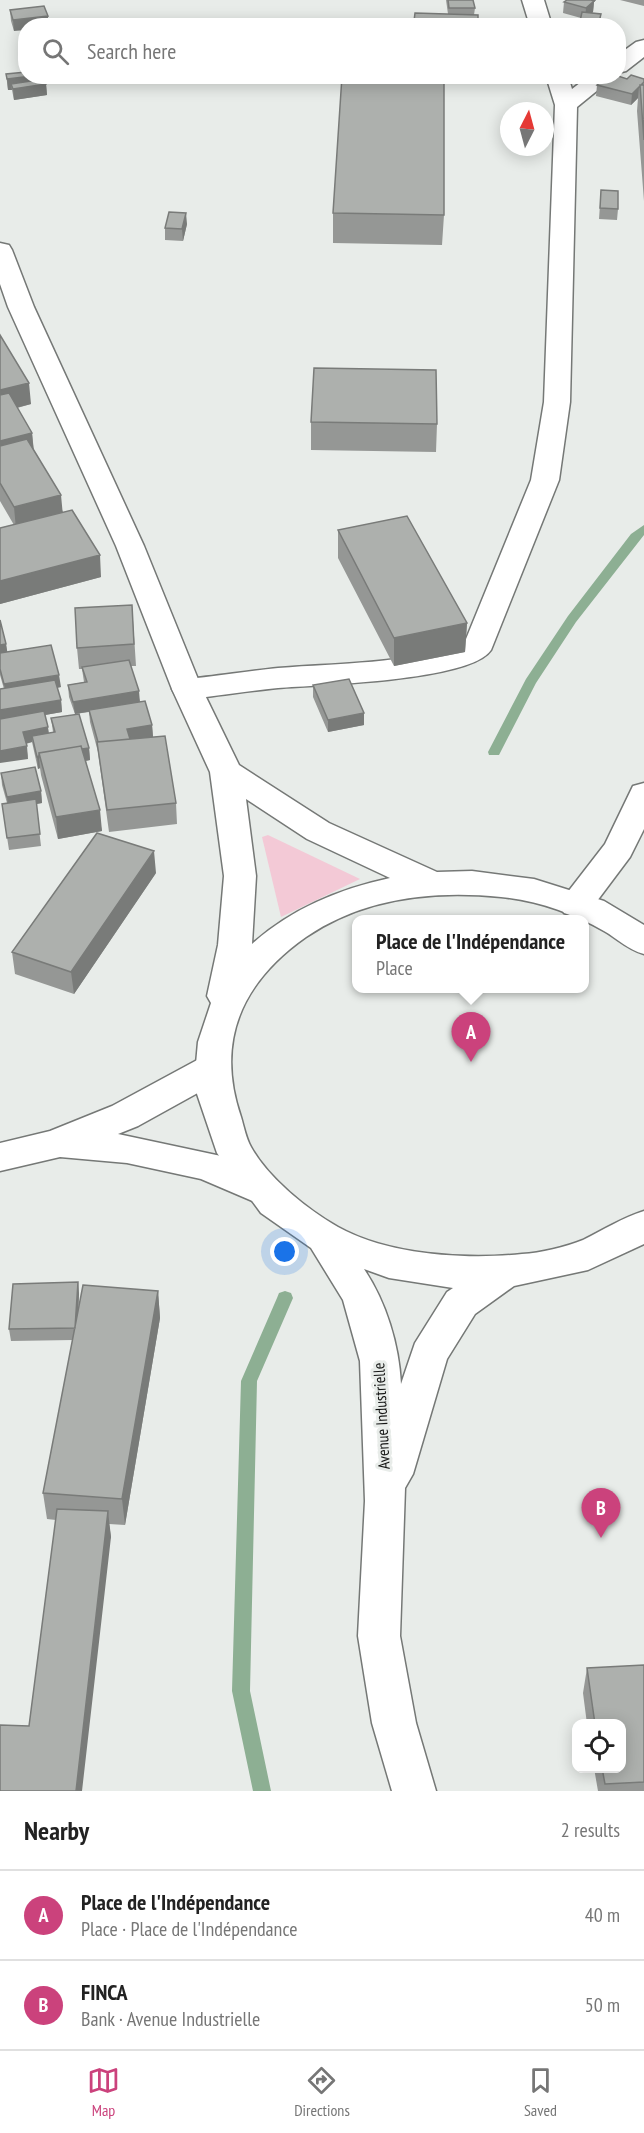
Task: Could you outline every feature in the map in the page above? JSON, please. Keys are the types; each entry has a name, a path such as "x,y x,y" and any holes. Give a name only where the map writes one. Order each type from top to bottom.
{"main road":[{"path":"533,0 539,18"},
{"path":"626,60 644,47"},
{"path":"187,689 275,678 398,670 458,657 476,650 488,627 513,555 545,480 557,402 566,105 559,84"},
{"path":"566,105 594,84"},
{"path":"0,250 21,307 130,546 187,689 226,772 240,876 235,945 218,1022 211,1069 218,1117 242,1164 264,1191 291,1215 324,1237 365,1255 410,1268 457,1274 541,1269 578,1259 611,1246 644,1226"},
{"path":"226,772 318,831 432,883"},
{"path":"576,904 619,849 644,794"},
{"path":"218,1022 239,982 261,955 288,932 320,913 354,899 393,889 432,883 468,882 541,893 576,904 609,919 644,942"},
{"path":"0,1157 56,1144 125,1116 211,1069"},
{"path":"56,1144 127,1149 208,1166 264,1191"},
{"name":"Avenue Industrielle","path":"324,1237 361,1296 380,1361 385,1501 379,1636 394,1723 414,1791"},
{"name":"Avenue Industrielle","path":"385,1501 429,1355 461,1303 503,1273"}],"shaded area":[{"path":"268,835 360,879 281,917 262,837"}],"building":[{"path":"448,0 473,0 475,8 449,8"},
{"path":"567,0 594,1 586,8 564,2"},
{"path":"44,6 48,16 13,20 10,10"},
{"path":"582,12 601,14 600,18 581,18"},
{"path":"415,13 478,15 478,18 414,18"},
{"path":"18,73 18,78 7,79 6,74"},
{"path":"631,75 644,79 644,82 632,94 597,85 626,84"},
{"path":"18,83 46,84 13,89 11,84"},
{"path":"341,84 444,84 444,215 333,213"},
{"path":"640,85 644,85 644,140"},
{"path":"601,190 618,191 618,209 600,208"},
{"path":"169,212 186,213 182,229 165,228"},
{"path":"0,335 29,383 0,390"},
{"path":"314,368 436,370 437,424 311,422"},
{"path":"9,393 32,433 0,441 0,395"},
{"path":"27,439 61,495 14,507 0,483 0,446"},
{"path":"72,510 100,555 0,581 0,528"},
{"path":"407,516 467,623 394,638 338,530"},
{"path":"132,605 134,644 77,648 75,608"},
{"path":"0,620 6,644 0,645"},
{"path":"51,645 59,675 4,684 0,669 0,653"},
{"path":"129,660 139,691 73,702 68,685 87,682 82,667"},
{"path":"349,679 364,713 328,720 313,685"},
{"path":"55,680 61,700 0,710 0,689"},
{"path":"145,701 152,725 127,729 130,739 98,742 89,710"},
{"path":"44,711 48,727 23,732 27,746 0,751 0,719"},
{"path":"79,714 89,748 82,749 81,746 39,753 37,757 32,736 55,732 51,718"},
{"path":"165,736 176,803 107,810 97,742"},
{"path":"81,746 100,810 56,817 39,753"},
{"path":"35,767 41,791 7,797 1,773"},
{"path":"36,799 40,834 7,838 2,804"},
{"path":"97,833 154,851 71,972 12,952"},
{"path":"78,1282 75,1328 9,1329 13,1284"},
{"path":"83,1285 158,1291 122,1499 43,1493"},
{"path":"57,1509 108,1511 76,1791 0,1791 0,1725 29,1726"},
{"path":"644,1665 644,1782 605,1784 603,1773 626,1773 626,1719 594,1719 587,1668"}],"waterway":[{"path":"494,752 530,682 572,619 635,537 644,529"},
{"path":"262,1791 241,1691 249,1381 285,1298"}],"place":[{"name":"Place de l'Indépendance","path":"471,1062"},
{"name":"FINCA","path":"601,1538"}]}
